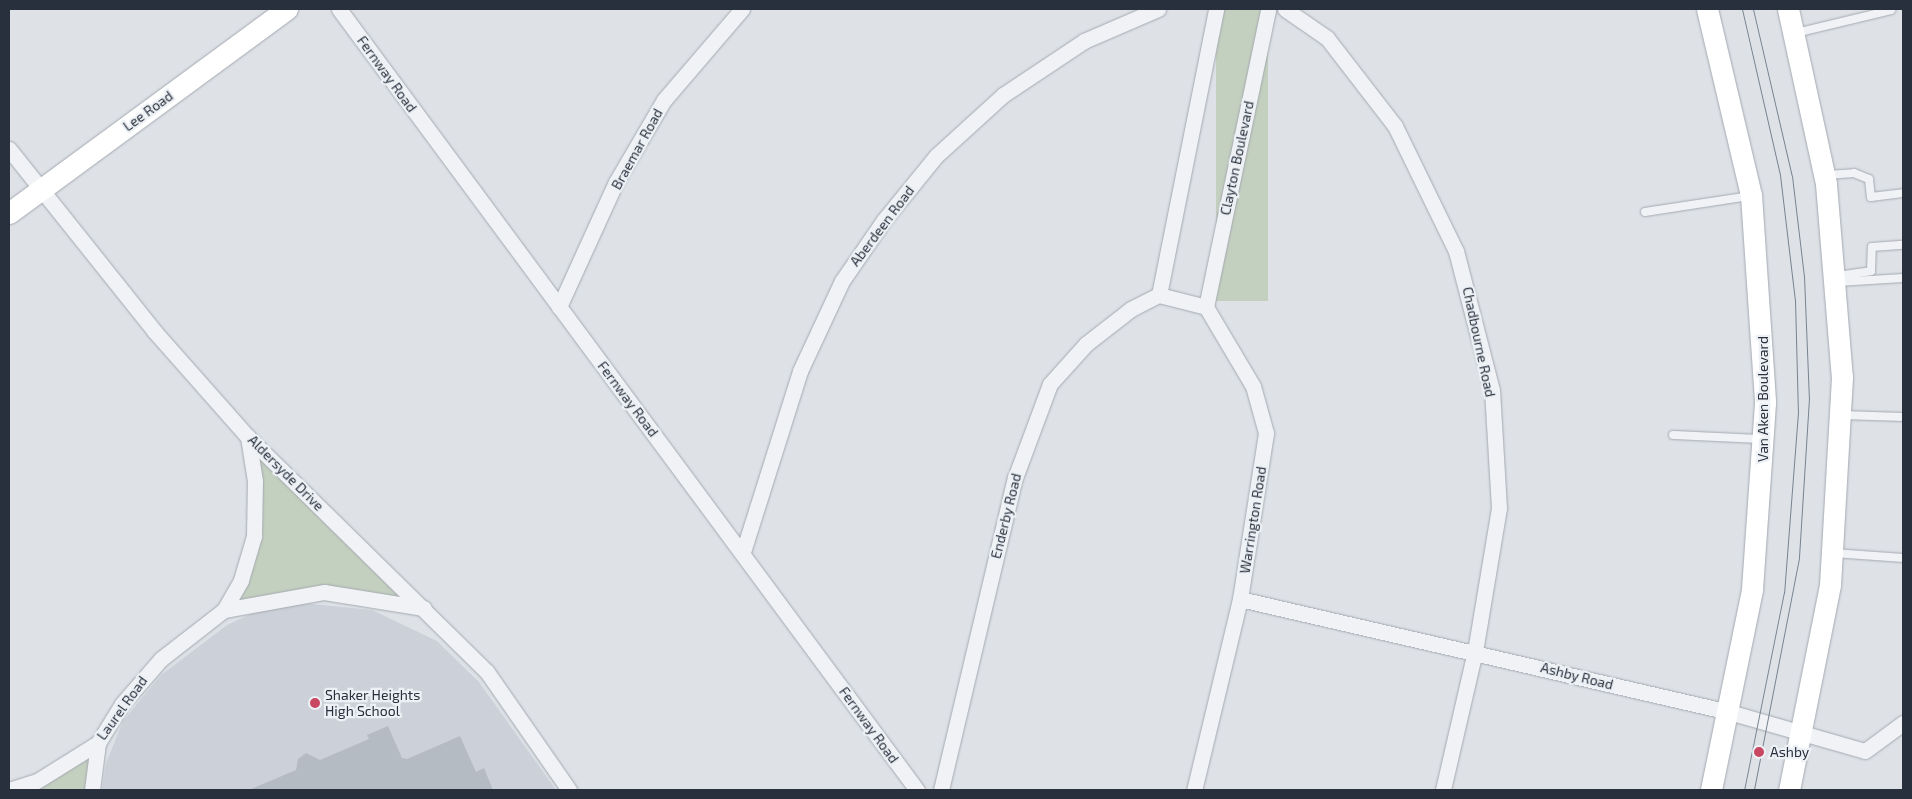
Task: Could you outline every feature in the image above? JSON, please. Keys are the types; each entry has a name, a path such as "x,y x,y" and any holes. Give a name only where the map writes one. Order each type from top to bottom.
{"main road":[{"name":"Lee Road","path":"9,212 286,9"},
{"name":"Van Aken Boulevard","path":"1707,9 1751,195 1763,323 1765,439 1752,590 1729,712 1711,790"},
{"path":"1788,9 1825,175 1837,279 1842,415 1834,554 1802,734 1789,790"}],"street":[{"name":"Fernway Road","path":"339,9 743,552 917,790"},
{"name":"Braemar Road","path":"559,307 616,182 664,100 742,9"},
{"name":"Aberdeen Road","path":"743,552 800,371 842,281 884,220 936,156 1003,95 1084,41 1158,9"},
{"path":"1206,307 1159,295 1216,9"},
{"name":"Clayton Boulevard","path":"1206,307 1268,9"},
{"name":"Chadbourne Road","path":"1285,9 1327,38 1395,126 1456,251 1476,315 1492,390 1499,508 1475,651 1443,790"},
{"name":"Aldersyde Drive","path":"9,148 155,332 248,437 487,672 569,790"},
{"name":"Enderby Road","path":"941,790 1015,478 1050,384 1086,344 1131,309 1159,295"},
{"name":"Warrington Road","path":"1194,790 1240,599 1266,433 1253,386 1206,307"},
{"name":"Laurel Road","path":"9,790 37,781 98,743 122,704 161,659 224,610 241,580 254,536 255,489 248,437"},
{"name":"Laurel Road","path":"224,610 324,592 424,608"},
{"name":"Ashby Road","path":"1240,599 1475,651 1729,712 1865,751 1903,723"},
{"path":"92,790 98,743"}],"lane":[{"path":"1794,33 1891,10"},
{"path":"1825,175 1854,173 1869,179 1872,197 1903,193"},
{"path":"1645,212 1751,195"},
{"path":"1837,279 1871,271 1872,247 1903,245"},
{"path":"1837,279 1903,278"},
{"path":"1842,415 1903,417"},
{"path":"1673,434 1765,439"},
{"path":"1834,554 1903,558"}],"shaded area":[{"name":"Shaker Heights High School","path":"302,603 372,610 437,641 479,682 556,790 102,790 106,763 123,721 161,675 227,625 253,613"}],"green space":[{"path":"1216,9 1268,9 1268,301 1216,301"},
{"path":"248,437 424,608 355,594 224,610 249,561"},
{"path":"98,743 92,790 9,790"}],"building":[{"path":"388,726 402,758 407,759 460,736 476,772 484,768 493,790 249,790 296,770 298,759 306,753 320,760 369,739 367,735"}],"tram line":[{"path":"1742,9 1780,175 1795,300 1798,412 1784,592 1744,790"},
{"path":"1753,9 1792,176 1804,276 1809,398 1799,558 1754,790"}],"place":[{"name":"Shaker Heights High School","path":"315,703"},
{"name":"Ashby","path":"1759,752"}]}
